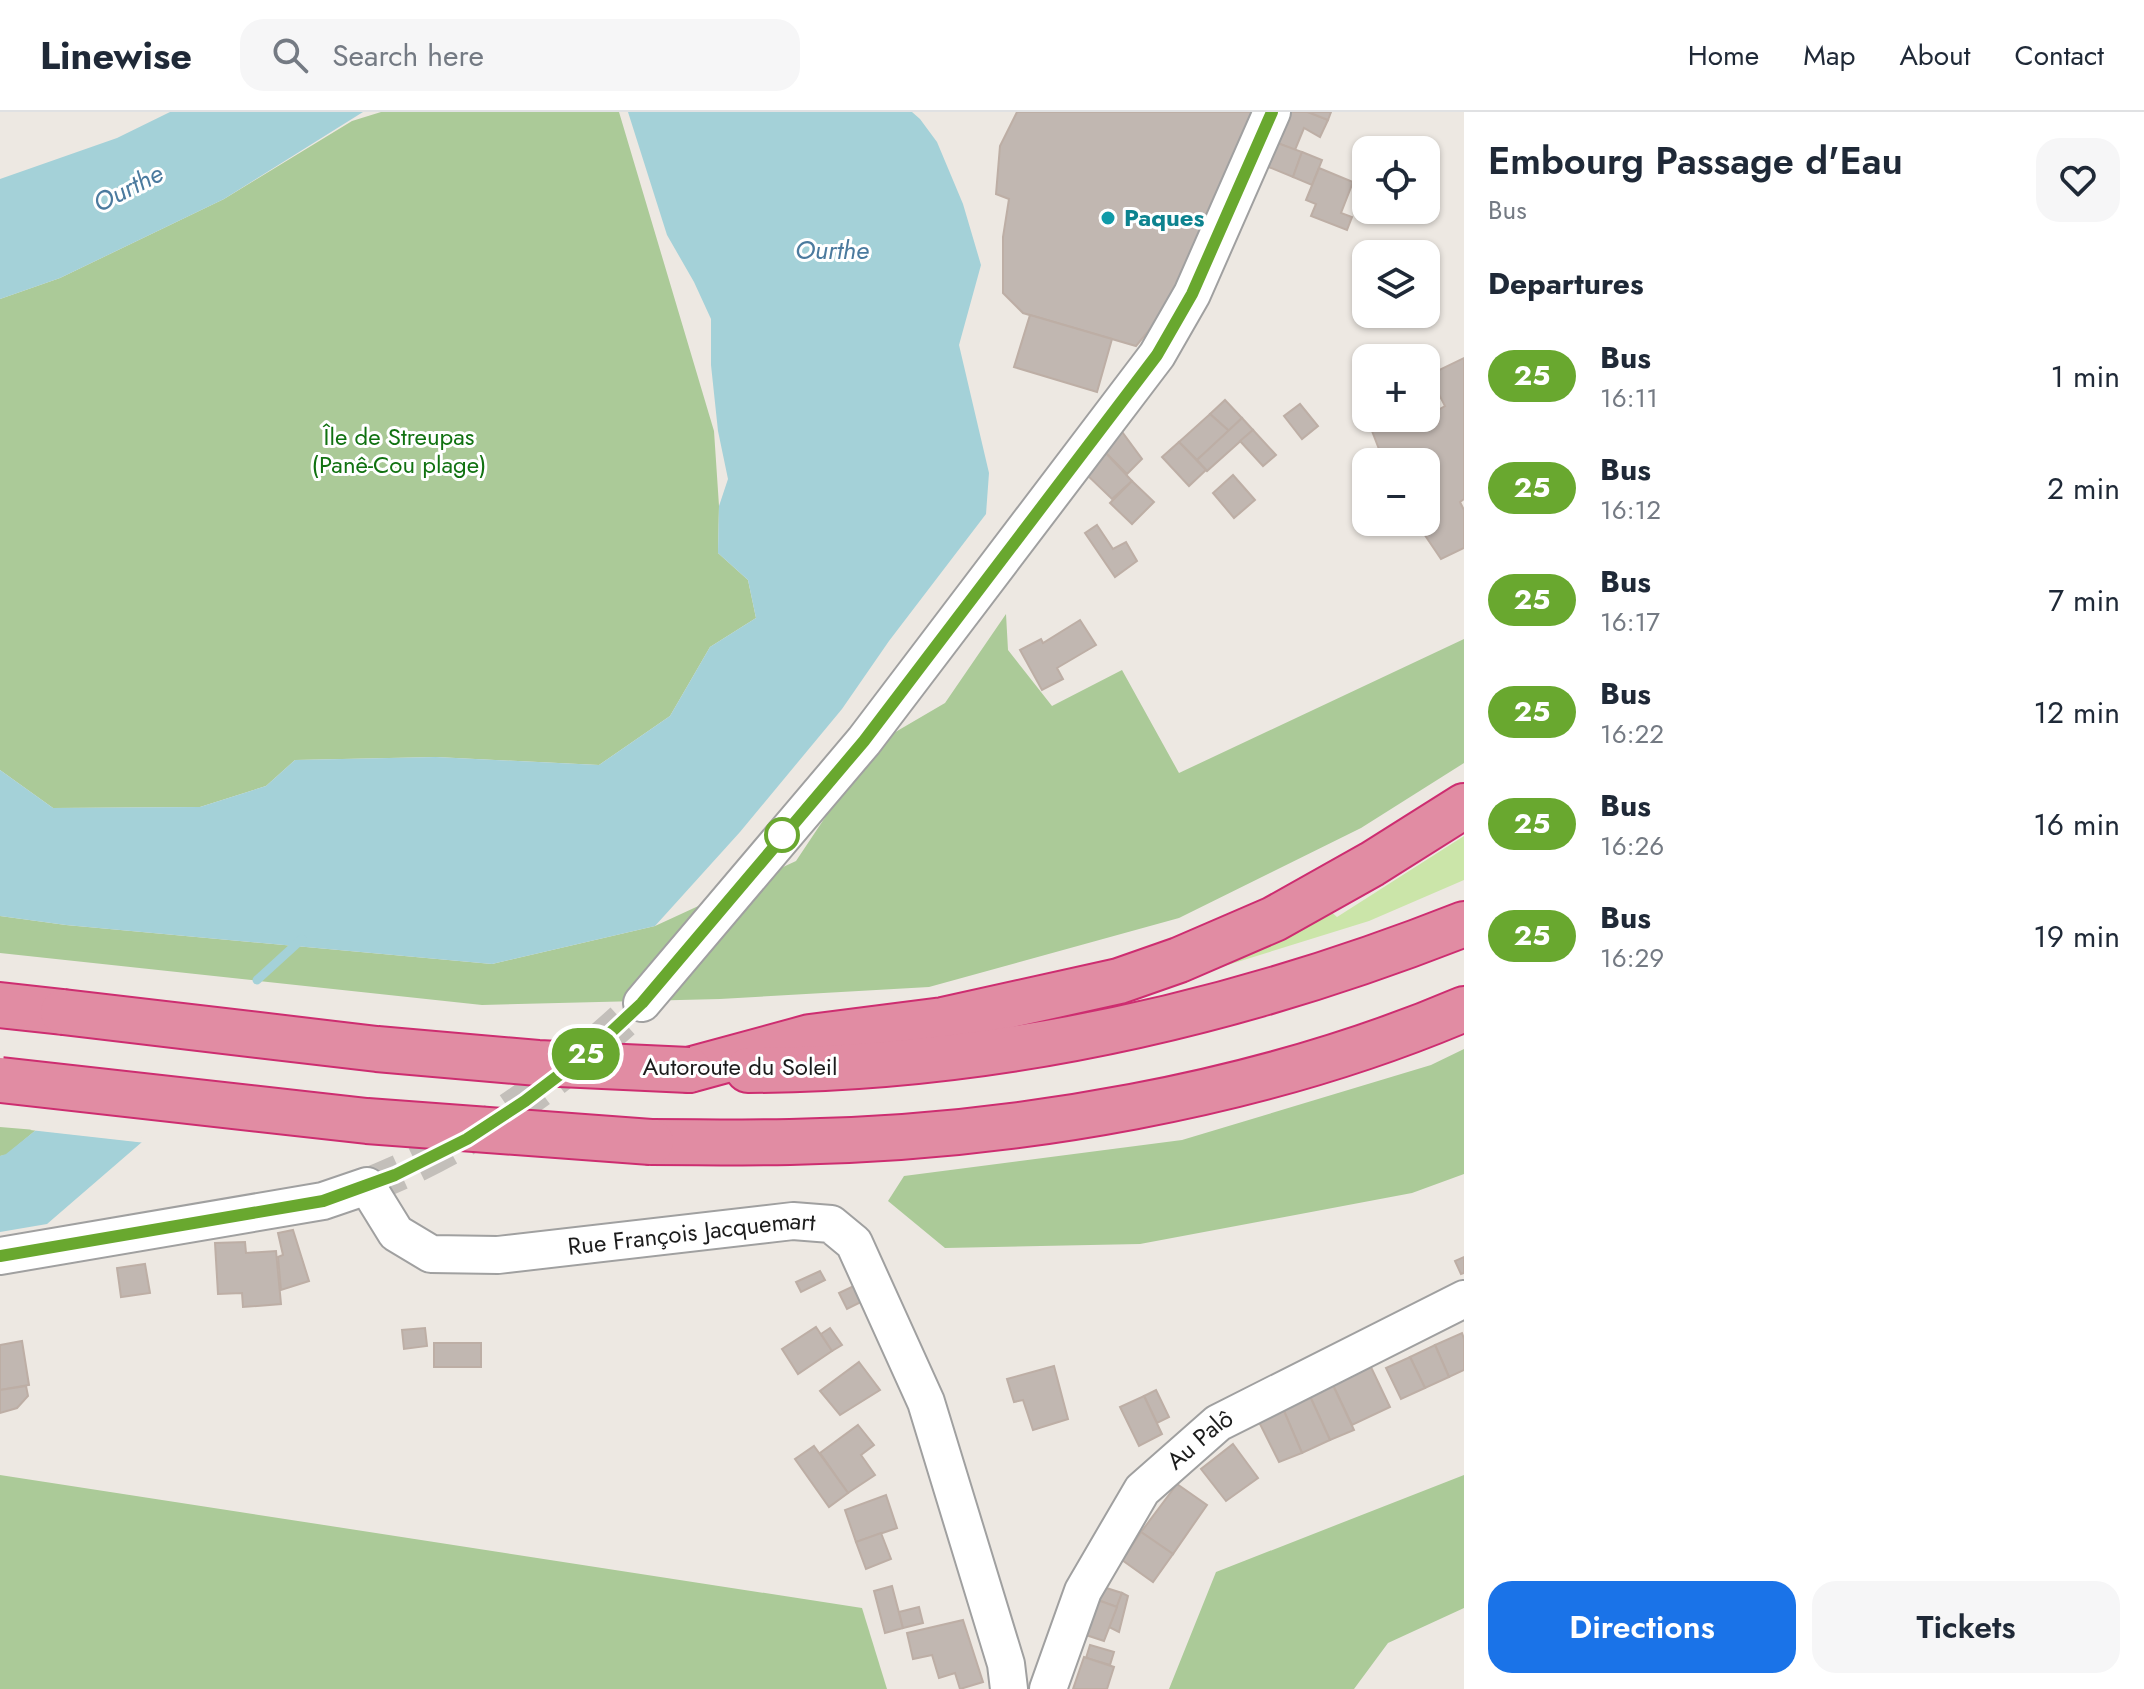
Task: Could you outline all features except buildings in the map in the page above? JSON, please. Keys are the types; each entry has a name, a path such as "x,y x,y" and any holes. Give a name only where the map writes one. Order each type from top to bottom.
{"highway":[{"path":"689,1070 810,1037 943,1020 1119,981 1179,960 1274,919 1372,864 1464,806"},
{"name":"Autoroute du Soleil","path":"0,1005 377,1049 538,1063 689,1070 820,1070 888,1065 1032,1046 1181,1014 1347,967 1464,924"},
{"path":"0,1080 367,1121 651,1142 793,1142 931,1133 1061,1118 1177,1096 1296,1068 1464,1009"}],"street":[{"path":"642,1003 864,741 1157,355 1192,294 1272,112"},
{"name":"Rue François Jacquemart","path":"0,1256 323,1201 367,1186 396,1233 431,1254 498,1255 793,1221 831,1224 854,1243 926,1402 1006,1664 1009,1689"},
{"name":"Au Palô","path":"1048,1689 1083,1591 1142,1490 1218,1423 1464,1299"}],"green space":[{"name":"Île de Streupas (Panê-Cou plage)","path":"381,112 619,112 714,431 719,506 718,553 748,580 756,618 710,647 670,716 599,765 436,757 295,760 266,786 200,807 53,808 0,770 0,299 60,278 224,199 352,121"},
{"path":"1006,614 1008,650 1052,706 1122,670 1179,773 1464,639 1464,763 1361,828 1179,918 929,987 720,999 482,1005 0,953 0,916 66,925 492,964 655,926 796,861 852,777 892,734 945,703"},
{"path":"1464,836 1464,880 1369,921 1205,972 1326,907 1337,917"},
{"path":"1464,1049 1464,1174 1412,1193 1140,1244 945,1248 888,1201 904,1176 1182,1140 1431,1065"},
{"path":"0,1127 36,1130 6,1155 0,1156"},
{"path":"0,1475 862,1608 887,1689 0,1689"},
{"path":"1464,1475 1464,1608 1388,1643 1354,1689 1169,1689 1216,1572"}],"water":[{"name":"Ourthe","path":"170,112 363,112 224,199 60,278 0,299 0,179 117,138"},
{"name":"Ourthe","path":"628,112 912,112 937,142 963,204 981,265 959,345 989,473 986,514 889,641 842,709 740,832 655,926 492,964 66,925 0,916 0,770 53,808 200,807 266,786 295,760 436,757 599,765 670,716 710,647 756,618 748,580 718,553 719,506 728,479 718,431 711,365 711,319 667,235"},
{"path":"36,1130 142,1142 47,1224 0,1232 0,1156"}],"pier":[{"path":"36,1126 143,1138 146,1143 30,1130"}],"waterway":[{"path":"257,980 302,939"}],"tunnel":[{"path":"367,1186 443,1151 513,1108 579,1058 642,1003"}],"bus line":[{"name":"25","path":"0,1256 323,1201 367,1186 467,1139 525,1101 592,1050 642,1003 864,741 1157,355 1192,294 1272,112"}],"place":[{"name":"Paques","path":"1108,218"}]}
